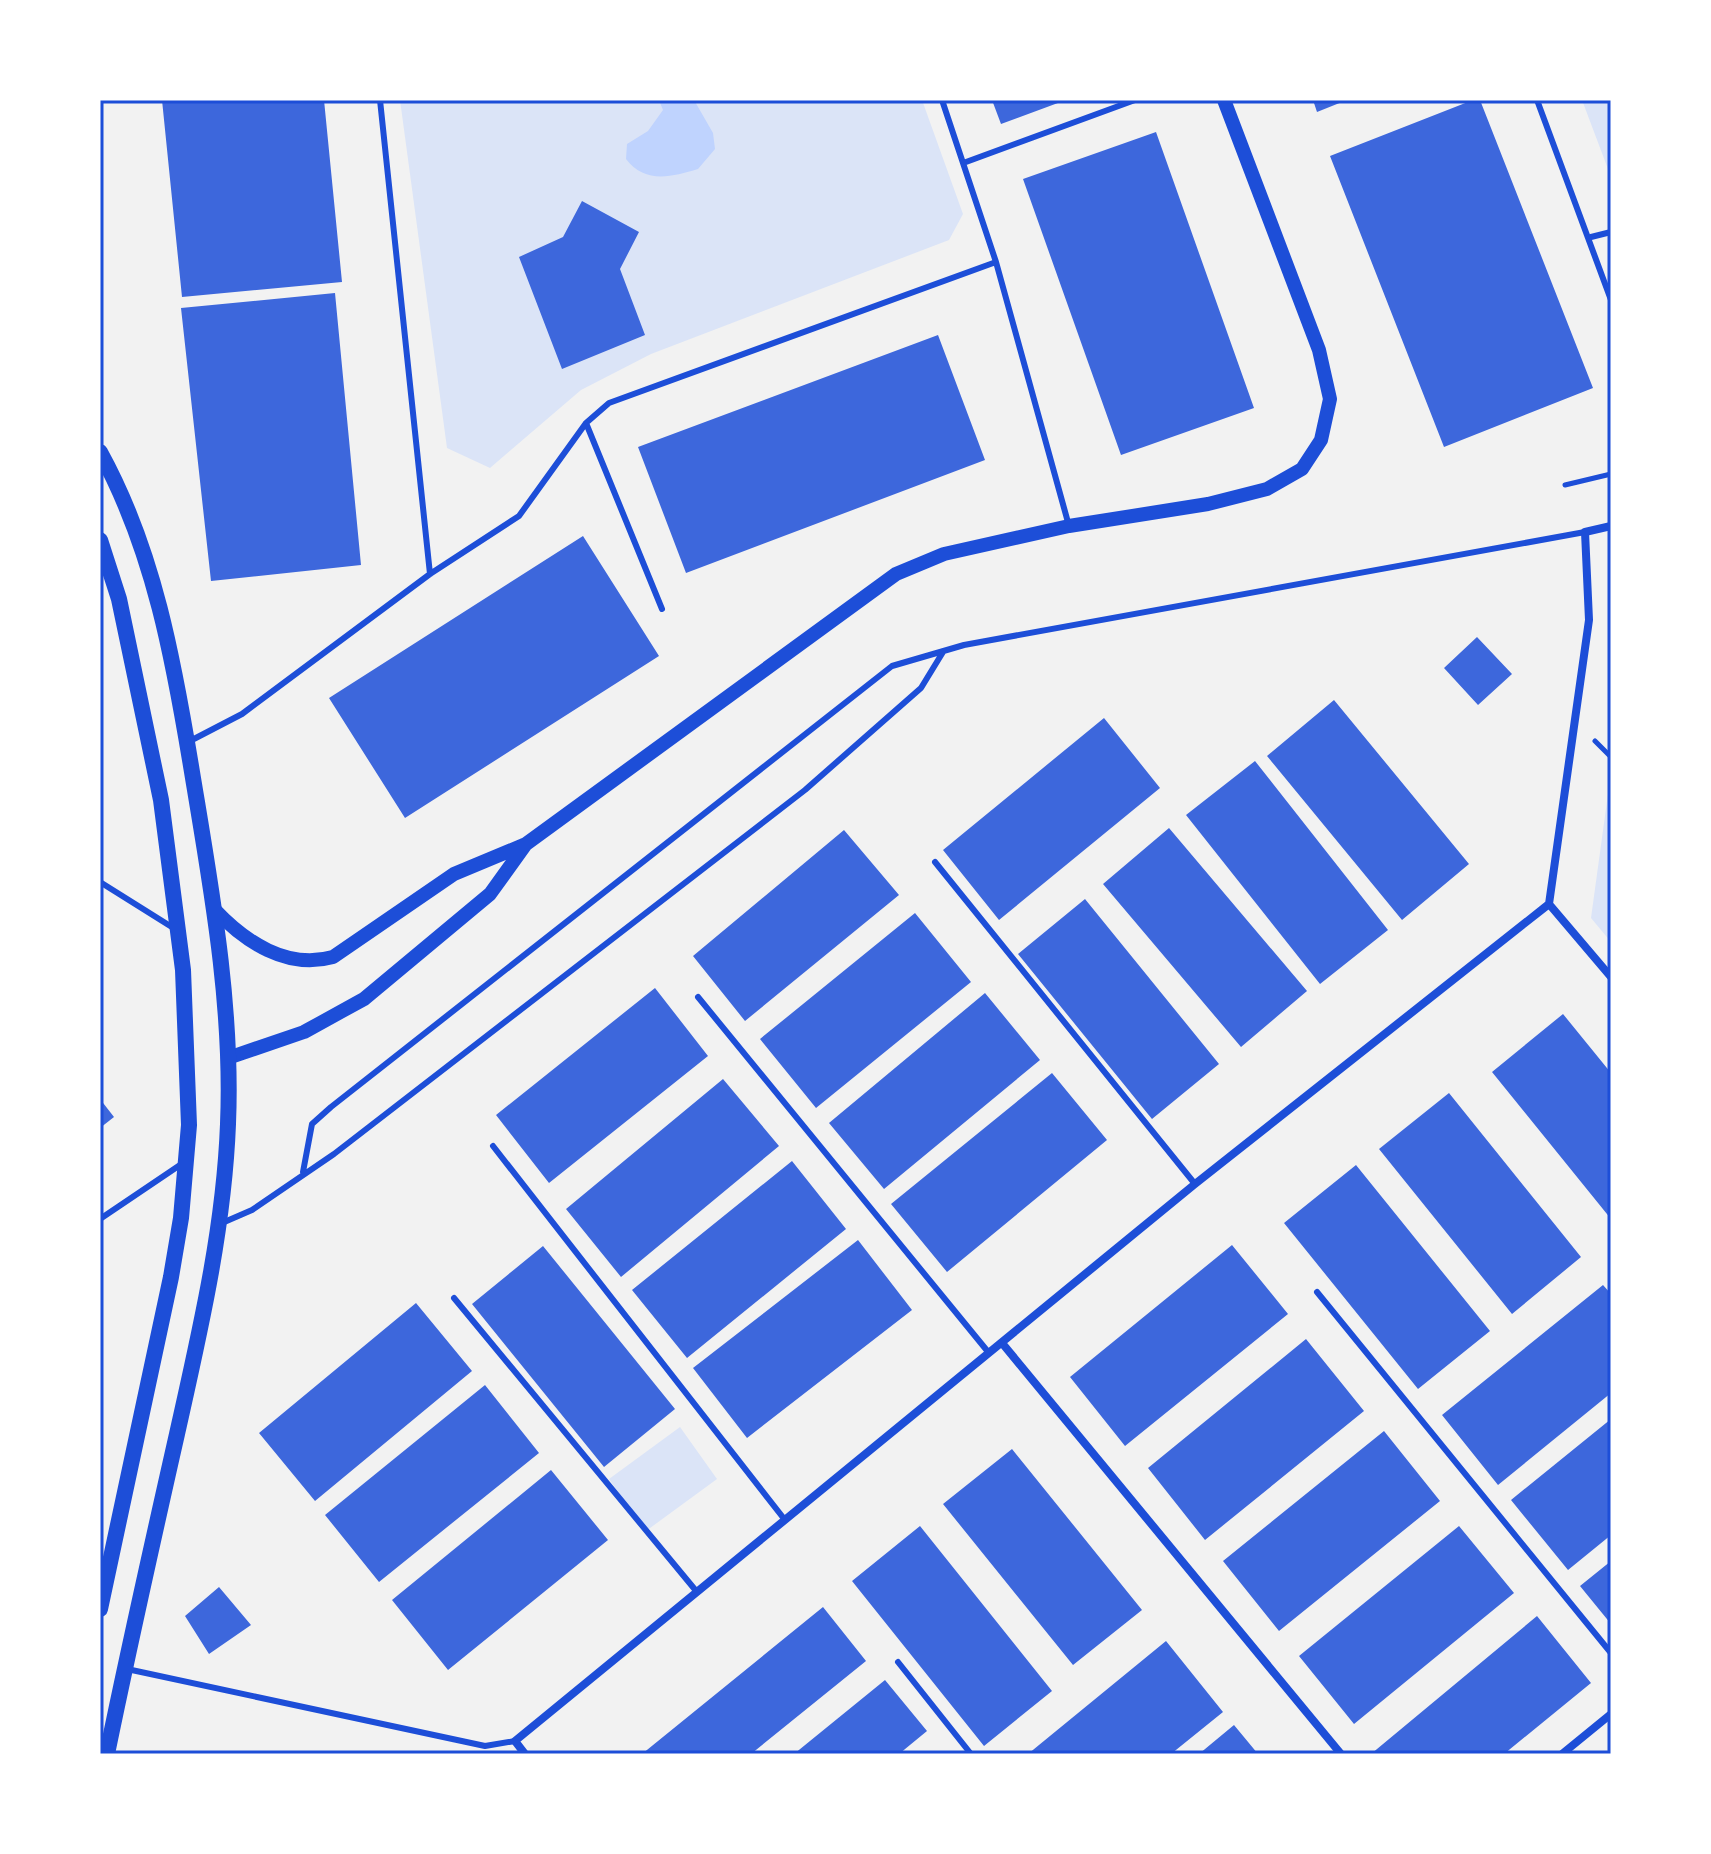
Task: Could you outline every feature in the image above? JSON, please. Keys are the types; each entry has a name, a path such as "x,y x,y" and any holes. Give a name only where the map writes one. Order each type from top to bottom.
{"main road":[{"path":"100,452 138,532 148,562 187,742 214,909 228,1058 228,1123 221,1223 205,1313 107,1754"},
{"path":"100,540 119,599 155,769 179,931 187,1017 188,1160 171,1277 100,1609"}],"street":[{"path":"214,909 228,924 272,953 295,961 315,962 350,948 454,874 526,844 896,574 944,554 1069,526 1208,504 1267,489 1302,469 1321,440 1330,399 1319,350 1224,100"},
{"path":"525,1754 515,1741 1195,1184 1549,904 1589,620 1585,532 1611,526"},
{"path":"228,1058 304,1032 364,999 490,894 526,844"},
{"path":"1549,904 1611,977"},
{"path":"1002,1343 1341,1754"},
{"path":"1562,1754 1611,1714"}],"lane":[{"path":"380,100 430,574"},
{"path":"942,100 966,162 996,262 1069,526"},
{"path":"966,162 1135,100"},
{"path":"1537,100 1591,237 1611,300"},
{"path":"1591,237 1611,232"},
{"path":"187,742 242,714 430,574 519,516 586,423 609,403 656,383 996,262"},
{"path":"586,423 662,609"},
{"path":"303,1172 312,1124 331,1107 892,666 964,645 1585,532"},
{"path":"221,1223 252,1210 303,1172 334,1154 805,790 921,688 943,652"},
{"path":"935,862 1195,1184"},
{"path":"100,882 179,931"},
{"path":"698,997 989,1353"},
{"path":"493,1146 785,1520"},
{"path":"100,1219 188,1160"},
{"path":"1317,1292 1611,1653"},
{"path":"454,1298 697,1592"},
{"path":"898,1662 971,1754"},
{"path":"125,1668 485,1746 515,1741"}],"path":[{"path":"1565,485 1611,474"}],"shaded area":[{"path":"400,100 922,100 963,214 949,240 651,354 581,390 490,468 447,448"},
{"path":"1582,100 1611,100 1611,177"},
{"path":"1611,772 1611,942 1591,918"},
{"path":"680,1427 717,1479 646,1531 609,1479"}],"water":[{"path":"659,100 694,100 713,133 715,149 698,169 668,176 650,175 633,167 626,159 627,144 648,131 663,110"}],"building":[{"path":"162,100 324,100 342,282 182,297"},
{"path":"992,100 1066,100 1001,124"},
{"path":"1313,100 1347,100 1317,112"},
{"path":"1473,100 1480,100 1593,388 1444,447 1330,156"},
{"path":"1156,132 1254,408 1121,455 1023,179"},
{"path":"582,201 639,232 620,269 645,335 562,369 519,257 563,237"},
{"path":"335,293 361,565 211,581 181,308"},
{"path":"938,335 985,460 686,573 638,447"},
{"path":"583,536 659,656 405,818 329,698"},
{"path":"1477,637 1512,674 1478,705 1444,668"},
{"path":"1334,700 1469,864 1402,920 1267,756"},
{"path":"1104,718 1160,788 999,920 943,850"},
{"path":"1255,761 1388,930 1320,984 1186,815"},
{"path":"1169,828 1307,991 1241,1047 1103,884"},
{"path":"844,830 899,895 745,1021 693,956"},
{"path":"1085,899 1219,1064 1152,1119 1018,954"},
{"path":"915,913 971,982 816,1108 760,1039"},
{"path":"655,988 708,1056 549,1183 496,1115"},
{"path":"985,993 1040,1060 884,1189 829,1123"},
{"path":"1563,1014 1611,1073 1611,1219 1492,1072"},
{"path":"1052,1073 1107,1140 947,1272 891,1204"},
{"path":"723,1079 779,1146 621,1277 566,1209"},
{"path":"1449,1093 1581,1257 1512,1314 1379,1149"},
{"path":"100,1099 114,1117 100,1128"},
{"path":"792,1161 846,1229 687,1358 632,1290"},
{"path":"1356,1165 1490,1331 1418,1389 1284,1223"},
{"path":"858,1240 912,1310 747,1438 693,1368"},
{"path":"1232,1245 1288,1314 1125,1446 1070,1377"},
{"path":"543,1246 675,1409 604,1467 472,1304"},
{"path":"1603,1285 1611,1294 1611,1393 1498,1485 1442,1415"},
{"path":"416,1303 472,1371 315,1501 259,1433"},
{"path":"1306,1339 1364,1411 1205,1540 1148,1468"},
{"path":"485,1385 539,1453 379,1582 325,1515"},
{"path":"1611,1419 1611,1535 1568,1570 1511,1500"},
{"path":"1384,1431 1440,1501 1279,1631 1223,1561"},
{"path":"1012,1449 1142,1610 1073,1665 943,1504"},
{"path":"551,1470 608,1540 448,1670 392,1600"},
{"path":"920,1526 1052,1691 984,1746 852,1581"},
{"path":"1459,1526 1514,1593 1354,1724 1299,1656"},
{"path":"1611,1561 1611,1624 1580,1586"},
{"path":"219,1587 251,1625 209,1654 185,1616"},
{"path":"823,1607 866,1661 751,1754 642,1754"},
{"path":"1537,1616 1591,1683 1504,1754 1371,1754"},
{"path":"1166,1641 1223,1712 1171,1754 1028,1754"},
{"path":"885,1680 927,1731 899,1754 794,1754"},
{"path":"1234,1725 1258,1754 1199,1754"}]}
